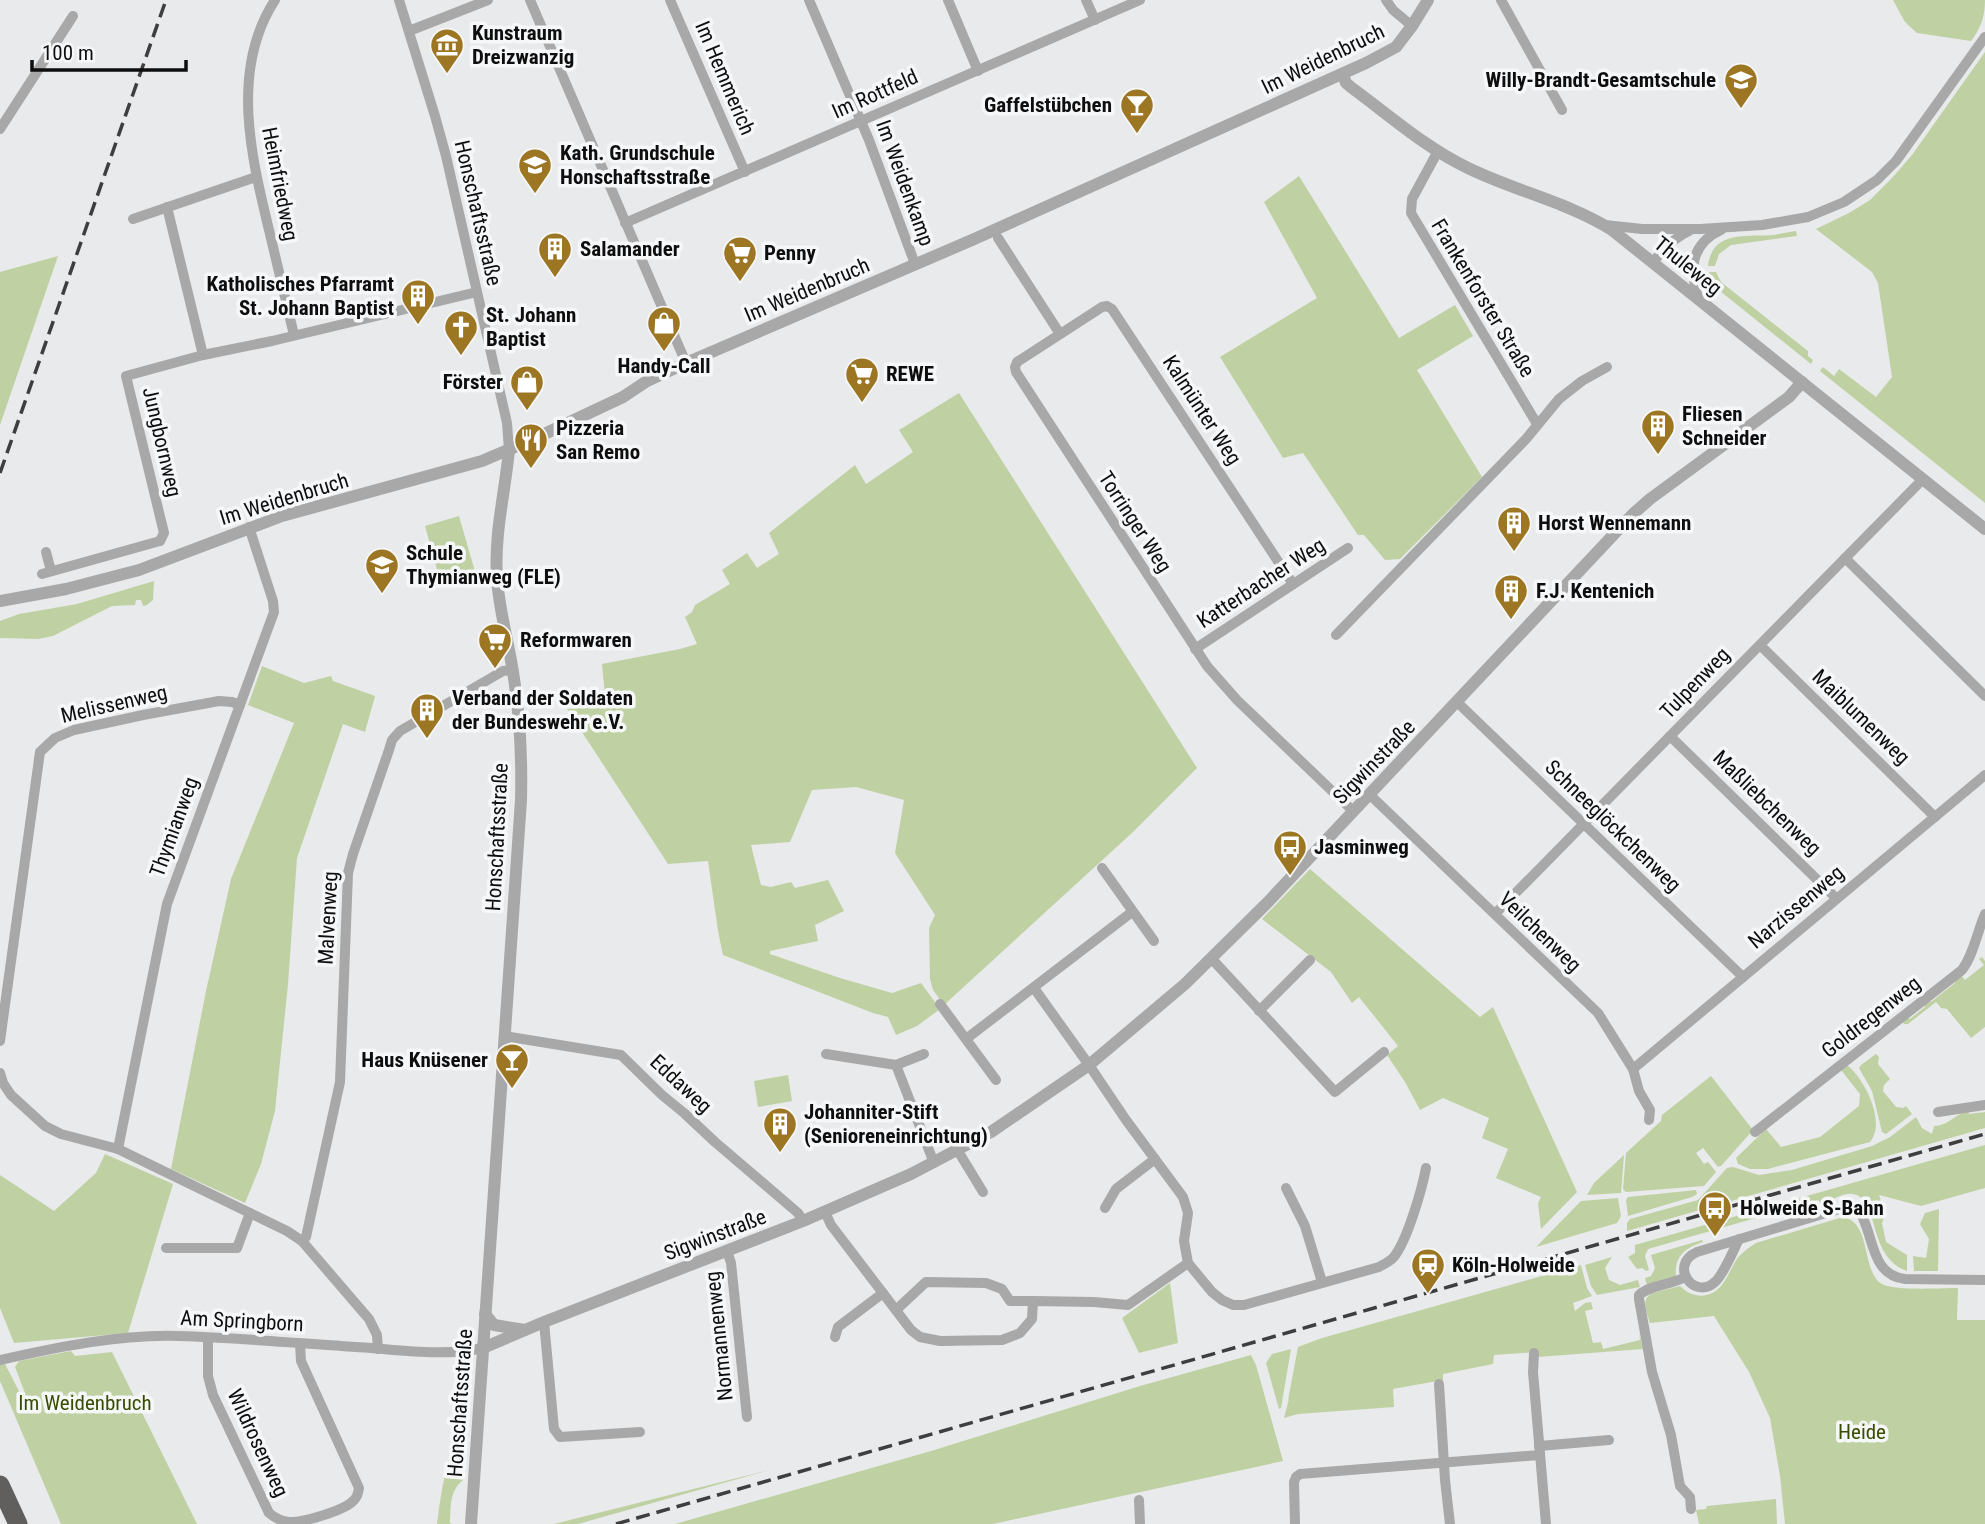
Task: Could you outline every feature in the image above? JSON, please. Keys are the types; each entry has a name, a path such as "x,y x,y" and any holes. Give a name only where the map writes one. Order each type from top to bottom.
{"highway":[{"path":"0,1485 18,1524"}],"street":[{"name":"Heimfriedweg","path":"275,0 259,33 253,58 248,116 256,177 294,335"},
{"name":"Honschaftsstraße","path":"399,0 435,116 507,423 509,450 496,558 500,607 513,670 520,726 521,800 471,1524"},
{"path":"409,31 488,0"},
{"path":"530,0 686,363"},
{"name":"Im Hemmerich","path":"670,0 745,172"},
{"name":"Im Weidenkamp","path":"809,0 862,121 915,264"},
{"path":"948,0 978,71"},
{"path":"1086,0 1095,20"},
{"name":"Im Rottfeld","path":"625,223 1140,0"},
{"path":"1386,0 1393,10 1412,26"},
{"name":"Im Weidenbruch","path":"0,601 66,589 139,570 282,516 473,464 509,450 623,397 647,381 686,363 972,240 1343,75 1396,47 1428,0"},
{"path":"1502,0 1562,110"},
{"path":"0,129 73,16"},
{"path":"1604,225 1642,229 1700,229 1801,220 1827,211 1861,192 1896,161 1985,37"},
{"name":"Thuleweg","path":"1343,75 1352,88 1438,151 1471,169 1604,225 1985,529"},
{"name":"Frankenforster Straße","path":"1438,151 1412,199 1411,213 1537,424"},
{"path":"133,219 256,177"},
{"path":"167,207 203,355"},
{"path":"1700,300 1694,286 1693,271 1697,251 1705,240 1727,227"},
{"path":"1653,262 1678,237 1688,231 1700,229"},
{"path":"998,238 1060,334"},
{"name":"Jungbornweg","path":"160,541 164,533 126,376 203,355 477,292"},
{"name":"Kalmünter Weg","path":"1060,334 1102,307 1112,309 1293,584"},
{"name":"Torringer Weg","path":"1060,334 1017,362 1016,372 1221,685 1353,811"},
{"path":"1336,635 1526,439 1559,399 1607,367"},
{"name":"Sigwinstraße","path":"483,1348 825,1212 934,1163 1020,1113 1089,1065 1185,984 1268,902 1633,514 1789,397 1802,382"},
{"name":"Tulpenweg","path":"1495,914 1923,479"},
{"name":"Thymianweg","path":"118,1149 167,904 274,612 273,601 249,527"},
{"path":"46,552 47,573 160,541 170,559"},
{"name":"Katterbacher Weg","path":"1195,649 1348,548"},
{"path":"1845,558 1985,696"},
{"name":"Maiblumenweg","path":"1760,645 1935,817"},
{"name":"Malvenweg","path":"302,1241 306,1237 340,1082 348,873 388,750 400,731 503,671 513,670"},
{"name":"Melissenweg","path":"0,1041 40,752 55,738 74,730 219,701 240,705"},
{"name":"Schneeglöckchenweg","path":"1457,702 1743,977"},
{"name":"Maßliebchenweg","path":"1670,736 1836,898"},
{"name":"Narzissenweg","path":"1633,1069 1985,775"},
{"name":"Veilchenweg","path":"1369,794 1598,1013 1633,1069 1639,1091 1650,1110 1649,1120"},
{"path":"1102,868 1154,941"},
{"path":"966,1039 1132,912"},
{"name":"Goldregenweg","path":"1755,1132 1962,970 1969,961 1985,914"},
{"path":"1211,958 1335,1092 1384,1052"},
{"path":"1259,1011 1310,960"},
{"path":"1034,988 1183,1197 1188,1213 1184,1241 1188,1263 1222,1300 1233,1305 1244,1305 1378,1267 1390,1261 1401,1245 1419,1201 1426,1168"},
{"path":"940,1004 996,1080"},
{"name":"Eddaweg","path":"504,1036 621,1055 650,1084 798,1213 803,1221"},
{"path":"826,1054 896,1065 924,1054"},
{"path":"896,1065 934,1163"},
{"path":"0,1073 11,1095 45,1126 61,1134 118,1149 287,1231 302,1241 369,1319 377,1335 378,1349"},
{"path":"1938,1112 1985,1105"},
{"path":"958,1150 983,1192"},
{"path":"1105,1208 1115,1189 1155,1159"},
{"path":"1286,1188 1305,1226 1322,1282"},
{"path":"1739,1239 1714,1283 1705,1287 1693,1286 1685,1277 1684,1264 1691,1254 1739,1239 1849,1206 1861,1214 1880,1266 1893,1277 1985,1280"},
{"path":"825,1212 831,1225 911,1330 920,1337 940,1341 1002,1340 1020,1333 1032,1319 1032,1301"},
{"path":"166,1248 237,1248 250,1213"},
{"name":"Normannenweg","path":"727,1251 731,1263 747,1417"},
{"path":"896,1310 926,1282 986,1283 1002,1289 1010,1301 1128,1305 1188,1263"},
{"path":"1685,1277 1671,1284 1645,1290 1639,1295 1639,1299 1652,1372 1671,1435 1680,1486 1690,1497 1691,1509"},
{"path":"835,1337 838,1327 883,1293"},
{"path":"485,1314 494,1325 526,1330"},
{"path":"544,1322 554,1429 560,1437 640,1432"},
{"name":"Am Springborn","path":"0,1360 120,1339 178,1336 378,1349 458,1352 483,1348"},
{"name":"Wildrosenweg","path":"208,1338 208,1376 213,1395 269,1513 274,1518 291,1522 340,1510 351,1503 359,1488 300,1361 300,1344"},
{"path":"1534,1353 1546,1524"},
{"path":"1439,1384 1450,1524"},
{"path":"1296,1524 1294,1482 1300,1474 1444,1462 1609,1440"},
{"path":"1139,1500 1140,1524"}],"green space":[{"path":"1893,0 1985,0 1982,22 1971,41 1917,33 1905,22"},
{"path":"1985,52 1985,503 1820,371 1823,367 1834,376 1839,369 1876,397 1892,377 1878,283 1872,272 1816,229 1870,200 1892,178 1912,155"},
{"path":"1299,176 1399,338 1455,305 1473,336 1417,370 1482,477 1400,559 1385,560 1364,535 1358,535 1303,453 1283,458 1220,357 1317,298 1264,202"},
{"path":"1796,231 1797,236 1731,245 1719,254 1715,266 1708,266 1711,254 1723,241 1742,236"},
{"path":"58,256 0,425 0,272"},
{"path":"1709,272 1716,272 1721,282 1808,351 1808,356 1813,360 1811,364 1715,287"},
{"path":"959,393 1197,768 1133,832 944,1005 933,990 930,979 929,928 935,915 895,853 904,800 856,787 812,790 790,842 751,845 761,885 771,887 791,882 795,888 828,880 844,911 815,925 818,941 770,951 770,954 892,993 921,983 940,1009 917,1026 896,1035 888,1017 723,955 708,861 668,864 567,709 606,706 602,664 697,644 685,617 692,612 695,605 730,584 722,570 747,553 757,568 779,554 769,533 855,465 866,484 913,452 899,430"},
{"path":"459,516 476,575 441,584 425,526"},
{"path":"154,581 153,600 147,605 143,606 141,600 136,600 135,605 112,606 53,636 38,639 0,638 0,621 19,614 77,604"},
{"path":"262,666 304,683 331,676 333,681 375,696 365,732 343,724 297,858 275,1111 261,1164 245,1203 171,1169 231,879 294,723 248,705"},
{"path":"1310,869 1480,1017 1493,1007 1577,1192 1541,1229 1538,1203 1541,1197 1496,1178 1508,1149 1482,1138 1489,1118 1443,1098 1420,1110 1387,1055 1398,1046 1359,997 1352,1003 1331,972 1262,919"},
{"path":"1982,957 1985,961 1985,1027 1971,1038 1947,1009 1941,1008 1936,1002 1908,1024 1904,1024 1902,1021 1908,1017 1910,1019 1925,1007 1923,1004 1929,1000 1931,1002 1961,975 1965,980 1984,965 1979,959"},
{"path":"1876,1054 1879,1057 1878,1064 1890,1079 1884,1085 1883,1091 1896,1107 1906,1106 1912,1114 1886,1134 1882,1132 1872,1091 1859,1068"},
{"path":"1847,1065 1866,1090 1875,1112 1875,1133 1870,1142 1768,1169 1750,1169 1738,1164 1736,1158 1766,1129 1781,1147 1820,1137 1859,1106 1860,1094 1841,1070"},
{"path":"788,1075 792,1101 758,1107 754,1081"},
{"path":"1711,1076 1753,1130 1721,1166 1718,1167 1703,1148 1696,1153 1704,1164 1708,1162 1716,1172 1704,1186 1626,1192 1623,1189 1626,1153 1661,1121 1662,1115"},
{"path":"1968,1111 1969,1114 1985,1112 1985,1128 1627,1231 1630,1219 1698,1200 1727,1168 1733,1167 1759,1175 1792,1170 1872,1146 1890,1137 1916,1117 1922,1128 1932,1134 1934,1126"},
{"path":"1985,1145 1985,1188 1921,1206 1879,1195 1886,1242 1907,1255 1907,1271 1898,1267 1885,1253 1869,1207 1864,1200 1853,1194 1821,1205 1818,1200 1648,1249 1645,1256 1649,1270 1646,1271 1637,1269 1628,1257 1635,1253 1635,1245"},
{"path":"105,1154 173,1184 128,1333 14,1343 0,1308 0,1175 54,1211 96,1173"},
{"path":"1624,1155 1621,1193 1587,1195 1594,1183"},
{"path":"1696,1190 1697,1194 1692,1197 1628,1216 1628,1197"},
{"path":"1618,1198 1621,1216 1617,1223 1536,1247 1581,1201"},
{"path":"1939,1209 1938,1271 1914,1271 1913,1256 1926,1258 1929,1239 1920,1224 1925,1213"},
{"name":"Heide","path":"1843,1217 1858,1228 1871,1269 1882,1284 1907,1288 1958,1288 1957,1320 1985,1320 1985,1524 1785,1524 1770,1418 1749,1372 1714,1316 1650,1323 1645,1303 1652,1293 1680,1286 1691,1294 1709,1294 1720,1288 1739,1256 1756,1243"},
{"path":"1702,1240 1703,1242 1691,1247 1679,1258 1676,1277 1647,1286 1645,1278 1651,1276 1655,1268 1651,1255"},
{"path":"1612,1257 1605,1268 1609,1280 1620,1285 1638,1280 1640,1287 1597,1295 1591,1286 1585,1265"},
{"path":"1581,1265 1592,1296 1573,1303 1575,1311 1591,1302 1593,1309 1585,1311 1593,1343 1601,1342 1603,1349 1640,1340 1639,1332 1643,1349 1538,1357 1537,1352 1494,1355 1493,1364 1443,1374 1443,1380 1393,1389 1394,1407 1298,1414 1284,1418 1298,1347"},
{"path":"1170,1283 1178,1343 1139,1353 1122,1318"},
{"path":"1291,1349 1279,1409 1266,1363 1272,1354"},
{"name":"Im Weidenbruch","path":"71,1351 75,1356 112,1352 197,1524 61,1524 0,1381 0,1365 5,1364 21,1395 25,1393 15,1367 19,1361"},
{"path":"1251,1355 1283,1461 993,1524 675,1524 931,1451 1140,1386"},
{"path":"467,1391 463,1480 455,1489 452,1500 452,1524 437,1524 445,1473"},
{"path":"769,1470 578,1524 554,1524"},
{"path":"1776,1499 1777,1524 1699,1524 1696,1510 1706,1509 1707,1506"}],"railway":[{"path":"0,473 166,0"},
{"path":"616,1524 1985,1134"}],"place":[{"name":"Kunstraum Dreizwanzig","path":"447,75"},
{"name":"Willy-Brandt-Gesamtschule","path":"1741,110"},
{"name":"Gaffelstübchen","path":"1137,135"},
{"name":"Kath. Grundschule Honschaftsstraße","path":"535,195"},
{"name":"Salamander","path":"555,279"},
{"name":"Penny","path":"740,283"},
{"name":"Katholisches Pfarramt St. Johann Baptist","path":"418,326"},
{"name":"Handy-Call","path":"664,353"},
{"name":"St. Johann Baptist","path":"461,357"},
{"name":"REWE","path":"862,404"},
{"name":"Förster","path":"527,412"},
{"name":"Fliesen Schneider","path":"1658,456"},
{"name":"Pizzeria San Remo","path":"531,470"},
{"name":"Horst Wennemann","path":"1514,553"},
{"name":"Schule Thymianweg (FLE)","path":"382,595"},
{"name":"F.J. Kentenich","path":"1511,621"},
{"name":"Reformwaren","path":"495,670"},
{"name":"Verband der Soldaten der Bundeswehr e.V.","path":"427,740"},
{"name":"Jasminweg","path":"1290,877"},
{"name":"Haus Knüsener","path":"512,1090"},
{"name":"Johanniter-Stift (Senioreneinrichtung)","path":"780,1154"},
{"name":"Holweide S-Bahn","path":"1715,1238"},
{"name":"Köln-Holweide","path":"1428,1295"}]}
